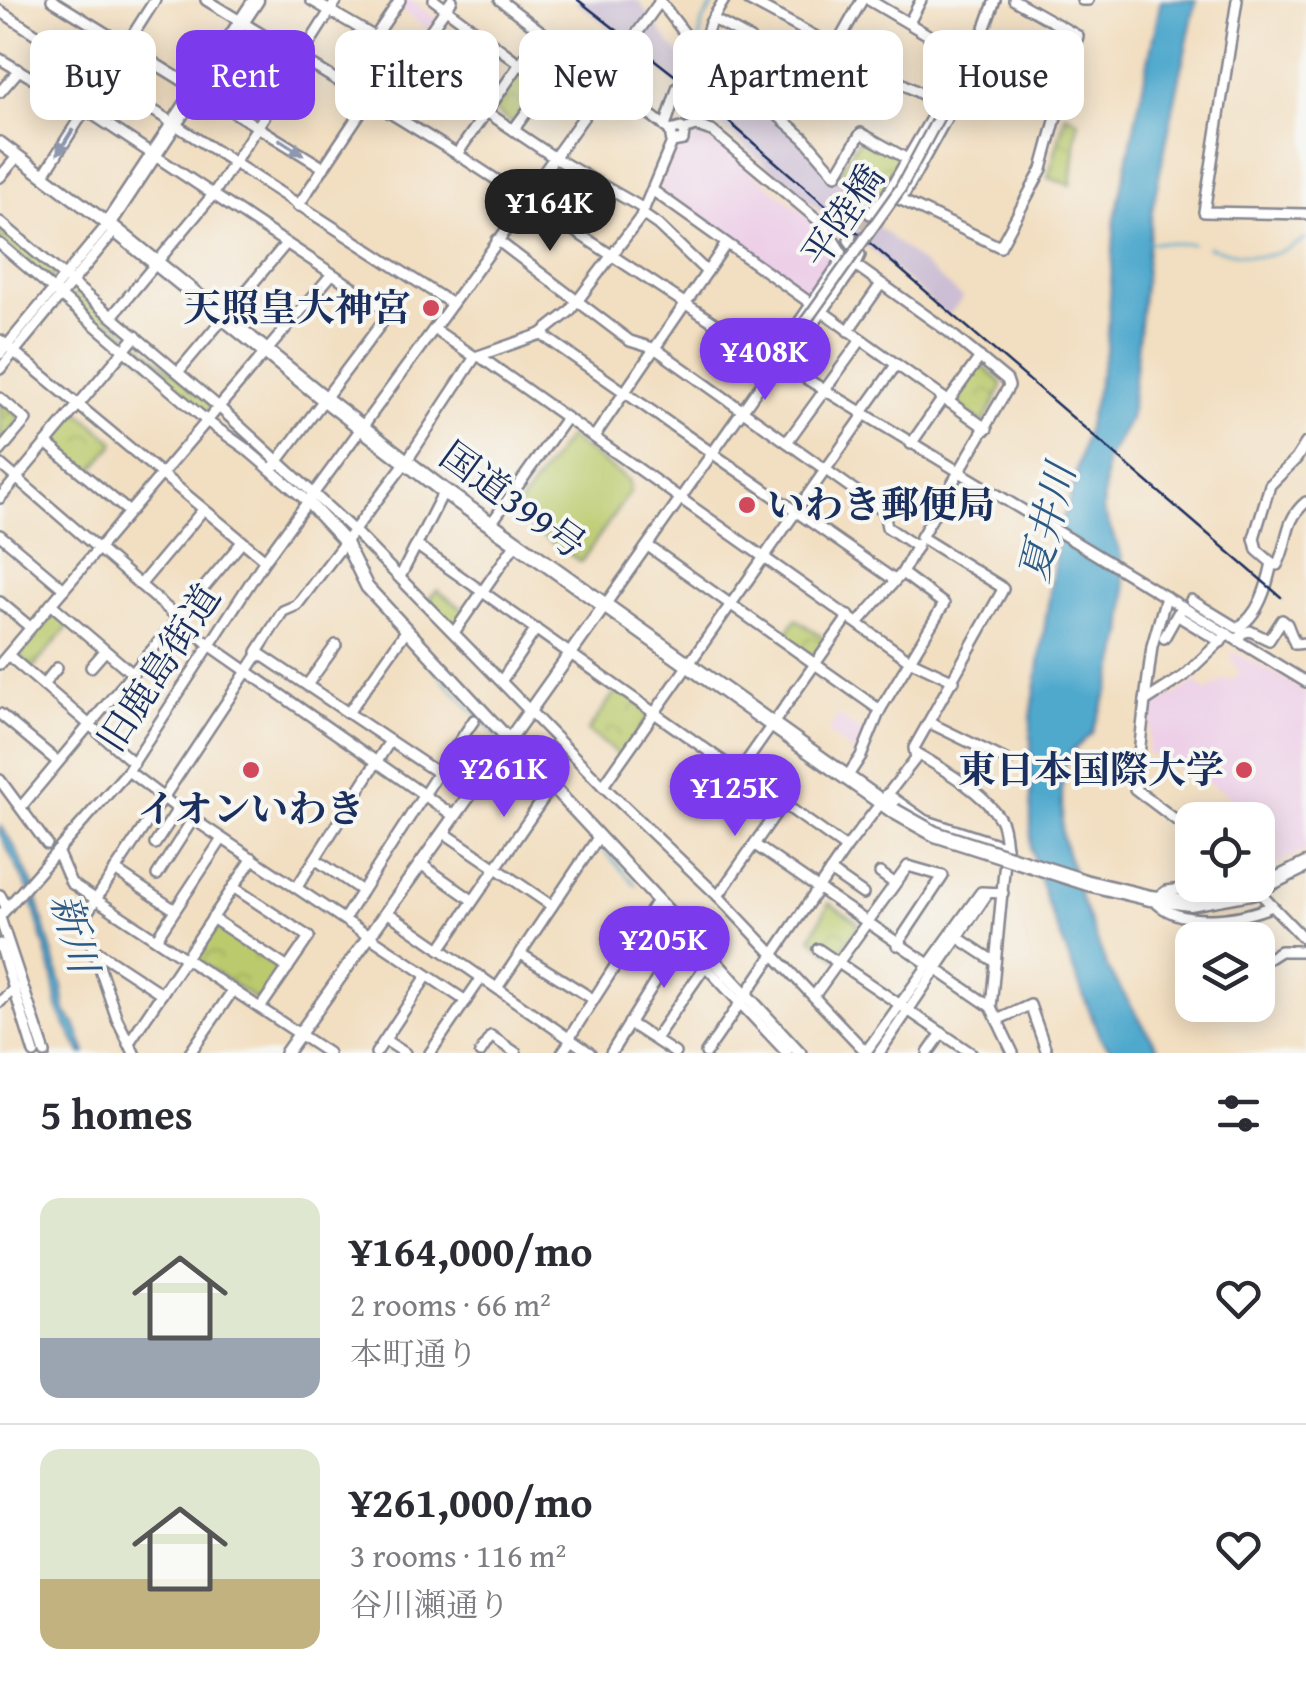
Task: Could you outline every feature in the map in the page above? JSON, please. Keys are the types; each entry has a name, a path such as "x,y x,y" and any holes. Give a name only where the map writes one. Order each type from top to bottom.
{"highway":[{"path":"241,30 256,0"},
{"path":"245,24 266,0"},
{"path":"112,226 183,120"},
{"name":"国道399号","path":"112,226 444,491 846,777 935,834 1088,883 1152,898"},
{"path":"1275,880 1306,866"},
{"path":"1152,898 1175,901"}],"main road":[{"path":"0,142 112,226"},
{"path":"310,497 344,542 367,587 791,1050"},
{"path":"286,1053 605,605"}],"street":[{"path":"52,0 100,30"},
{"path":"136,30 154,0"},
{"path":"206,0 255,30"},
{"path":"311,0 365,30"},
{"path":"315,35 337,0"},
{"path":"379,30 400,0"},
{"path":"434,0 449,4 477,30"},
{"path":"500,0 539,30"},
{"path":"660,0 686,30"},
{"name":"旧鹿島街道","path":"639,30 660,0"},
{"path":"704,30 724,0"},
{"path":"748,0 803,30"},
{"path":"770,11 776,0"},
{"path":"847,30 866,0 923,32"},
{"path":"908,23 921,0"},
{"path":"986,30 997,0"},
{"path":"886,196 1000,247 1042,169 1078,36 1014,0"},
{"path":"1237,0 1204,212 1306,214"},
{"path":"431,30 449,4"},
{"path":"0,11 30,31"},
{"path":"712,18 734,30"},
{"path":"0,60 30,77"},
{"path":"499,92 519,65"},
{"path":"0,92 19,70"},
{"path":"131,1048 83,918 248,672 283,611 298,605 406,462 478,356 541,334 563,318 612,256 643,212 652,190 673,107"},
{"path":"156,114 452,304"},
{"path":"499,118 643,212 707,272"},
{"path":"44,176 80,120"},
{"path":"100,120 390,312 274,466"},
{"path":"247,120 324,168"},
{"path":"112,316 212,196 265,120"},
{"path":"298,206 359,120"},
{"path":"400,120 862,414 1306,682"},
{"path":"457,154 479,120"},
{"path":"514,129 520,120"},
{"name":"旧鹿島街道","path":"4,912 131,767 264,560 528,200 529,192 581,120"},
{"path":"653,120 683,140 683,130 697,126 712,131 824,224 844,258 980,357 1010,386 898,576 815,664 739,772"},
{"path":"783,120 836,176 861,133 909,160"},
{"path":"870,214 886,196 931,120"},
{"name":"平陸橋","path":"789,345 900,189 937,120"},
{"path":"901,200 945,120"},
{"path":"0,178 17,157"},
{"path":"652,190 987,429"},
{"path":"0,222 220,408 274,466 354,531 603,786 774,953 866,1053 904,1008"},
{"path":"0,369 5,348 112,226"},
{"path":"605,605 789,345 803,338 855,266 860,255 851,236"},
{"path":"497,240 630,340 656,349 878,507 884,512 887,527 1003,589 914,748 916,758 888,802 846,848 706,1053"},
{"path":"0,244 208,422 274,466"},
{"path":"594,438 726,244"},
{"path":"178,372 285,245"},
{"path":"789,345 786,340 844,258"},
{"path":"332,274 4,660 43,685 90,725 164,799 466,1000"},
{"path":"848,331 881,284"},
{"path":"434,329 682,498 909,660 954,681"},
{"path":"541,334 796,512 944,604 880,710 861,756 846,777"},
{"path":"0,498 136,336"},
{"path":"787,442 861,340"},
{"path":"5,348 264,560"},
{"path":"911,444 980,357"},
{"path":"603,786 896,365"},
{"path":"0,398 26,420 0,451"},
{"path":"490,524 566,418"},
{"path":"46,442 129,512"},
{"path":"1306,443 1270,485 1254,538 1257,550 1272,563 1278,565 1282,561 1286,529 1306,502"},
{"path":"0,464 211,646 454,816"},
{"path":"400,576 444,491"},
{"path":"140,585 203,510"},
{"path":"0,535 64,589"},
{"path":"21,806 242,542"},
{"path":"454,631 516,543"},
{"path":"416,545 846,848"},
{"path":"648,546 880,710"},
{"path":"1144,701 1184,676 1226,633 1247,623 1267,585 1272,563"},
{"path":"1164,596 1152,646 1134,789 1175,819"},
{"path":"0,602 30,627"},
{"path":"51,604 133,674"},
{"path":"1164,638 1184,606"},
{"path":"1226,633 1250,632 1270,640 1282,620 1295,644 1306,643"},
{"path":"502,680 536,630"},
{"path":"348,713 406,631"},
{"path":"306,686 336,645"},
{"path":"90,667 105,650"},
{"path":"259,653 464,788"},
{"path":"43,685 57,668"},
{"path":"0,714 58,762"},
{"path":"344,919 474,720"},
{"path":"930,723 1008,761"},
{"path":"297,887 390,742"},
{"path":"916,753 980,798 999,817 1006,848 991,1007 1010,1048 1001,1053"},
{"path":"0,780 47,844"},
{"path":"440,949 549,790"},
{"path":"888,802 924,820 1006,848"},
{"path":"718,896 783,803"},
{"path":"155,844 178,809"},
{"path":"157,875 193,819"},
{"path":"443,832 552,906"},
{"path":"156,939 222,838"},
{"path":"497,988 596,839"},
{"path":"754,845 991,1007"},
{"path":"54,856 72,883 328,1053"},
{"path":"131,1048 162,994 253,858"},
{"path":"315,859 362,890"},
{"path":"420,864 472,900"},
{"path":"814,996 908,866 944,878 897,945"},
{"path":"115,870 175,910"},
{"path":"830,871 863,894"},
{"path":"880,873 894,883"},
{"path":"233,887 308,937 260,1008"},
{"path":"1175,890 1152,898 1167,913 1236,916 1272,906"},
{"path":"878,1053 955,935 988,894 1003,893"},
{"path":"0,895 34,1053"},
{"path":"562,1053 655,902"},
{"path":"1269,902 1306,942"},
{"path":"387,912 590,1053"},
{"path":"212,918 288,968"},
{"path":"955,935 996,962"},
{"path":"610,1053 682,940 705,958 655,1039"},
{"path":"0,944 45,1053"},
{"path":"92,948 162,994"},
{"path":"818,949 971,1053"},
{"path":"1275,954 1306,951"},
{"path":"520,954 593,999"},
{"path":"376,1053 427,976"},
{"path":"430,1053 482,977"},
{"path":"0,1002 17,986"},
{"path":"190,1053 233,990"},
{"path":"997,1020 1030,1005 1047,1053"},
{"path":"629,1023 675,1053"},
{"path":"928,1053 942,1034"},
{"path":"480,1053 491,1036 516,1053"},
{"path":"385,1040 405,1053"}],"shaded area":[{"path":"402,0 411,0 437,19 428,30 397,7"},
{"path":"573,0 638,0 673,48 673,82 653,64 653,30 613,30"},
{"path":"715,120 779,120 867,208 863,214 963,298 948,316"},
{"path":"697,135 711,139 822,228 837,257 810,295 660,190 676,149"},
{"name":"東日本国際大学","path":"1233,652 1306,694 1306,849 1275,866 1275,802 1237,802 1216,787 1147,753 1153,707 1197,682 1206,692 1224,679 1230,681 1240,673 1231,658"},
{"path":"838,716 865,735 853,753 828,732"}],"green space":[{"path":"519,73 519,115 512,124 499,114 499,101"},
{"path":"1064,120 1076,120 1071,185 1048,178"},
{"path":"866,137 907,160 871,207 836,177 858,140"},
{"path":"0,225 56,272 49,281 0,240"},
{"path":"78,291 130,335 127,342 123,343 71,299"},
{"path":"139,343 213,406 206,414 133,351"},
{"path":"979,363 1002,387 983,424 953,401"},
{"path":"0,401 21,418 0,445"},
{"path":"78,411 115,443 89,474 51,442"},
{"path":"568,437 629,481 630,492 581,562 520,521 517,508"},
{"path":"437,590 467,612 454,631 426,602"},
{"path":"52,612 69,626 33,668 17,654"},
{"path":"796,619 828,641 814,658 784,637"},
{"path":"618,688 653,711 621,757 588,731"},
{"path":"829,903 858,922 836,958 811,938"},
{"path":"217,926 281,970 259,1002 195,958"}],"water":[{"path":"1161,0 1196,0 1152,210 1130,418 1106,462 1103,510 1121,555 1126,596 1123,634 1111,684 1092,733 1067,756 1062,784 1062,836 1081,899 1108,969 1161,1053 1114,1053 1100,1038 1047,902 1031,849 1031,717 1060,525 1107,347 1115,219"},
{"path":"0,826 33,886 62,987 65,1011 75,1024 86,1053 81,1053 59,1012 29,891 0,834"}],"waterway":[{"path":"701,30 717,0"},
{"path":"1208,247 1258,256 1279,252 1306,239"},
{"path":"1148,242 1192,244"},
{"path":"381,612 400,633"},
{"path":"406,639 500,740"},
{"path":"510,751 592,837"},
{"path":"597,843 636,885"}],"tunnel":[{"path":"851,236 870,214"}],"railway":[{"path":"578,0 678,78 1281,597"}],"place":[{"name":"天照皇大神宮","path":"431,308"},
{"name":"いわき郵便局","path":"747,505"},
{"name":"イオンいわき","path":"251,770"},
{"name":"東日本国際大学","path":"1244,770"}],"water label":[{"name":"夏井川","path":"1047,523"},
{"name":"新川","path":"75,933"}]}
